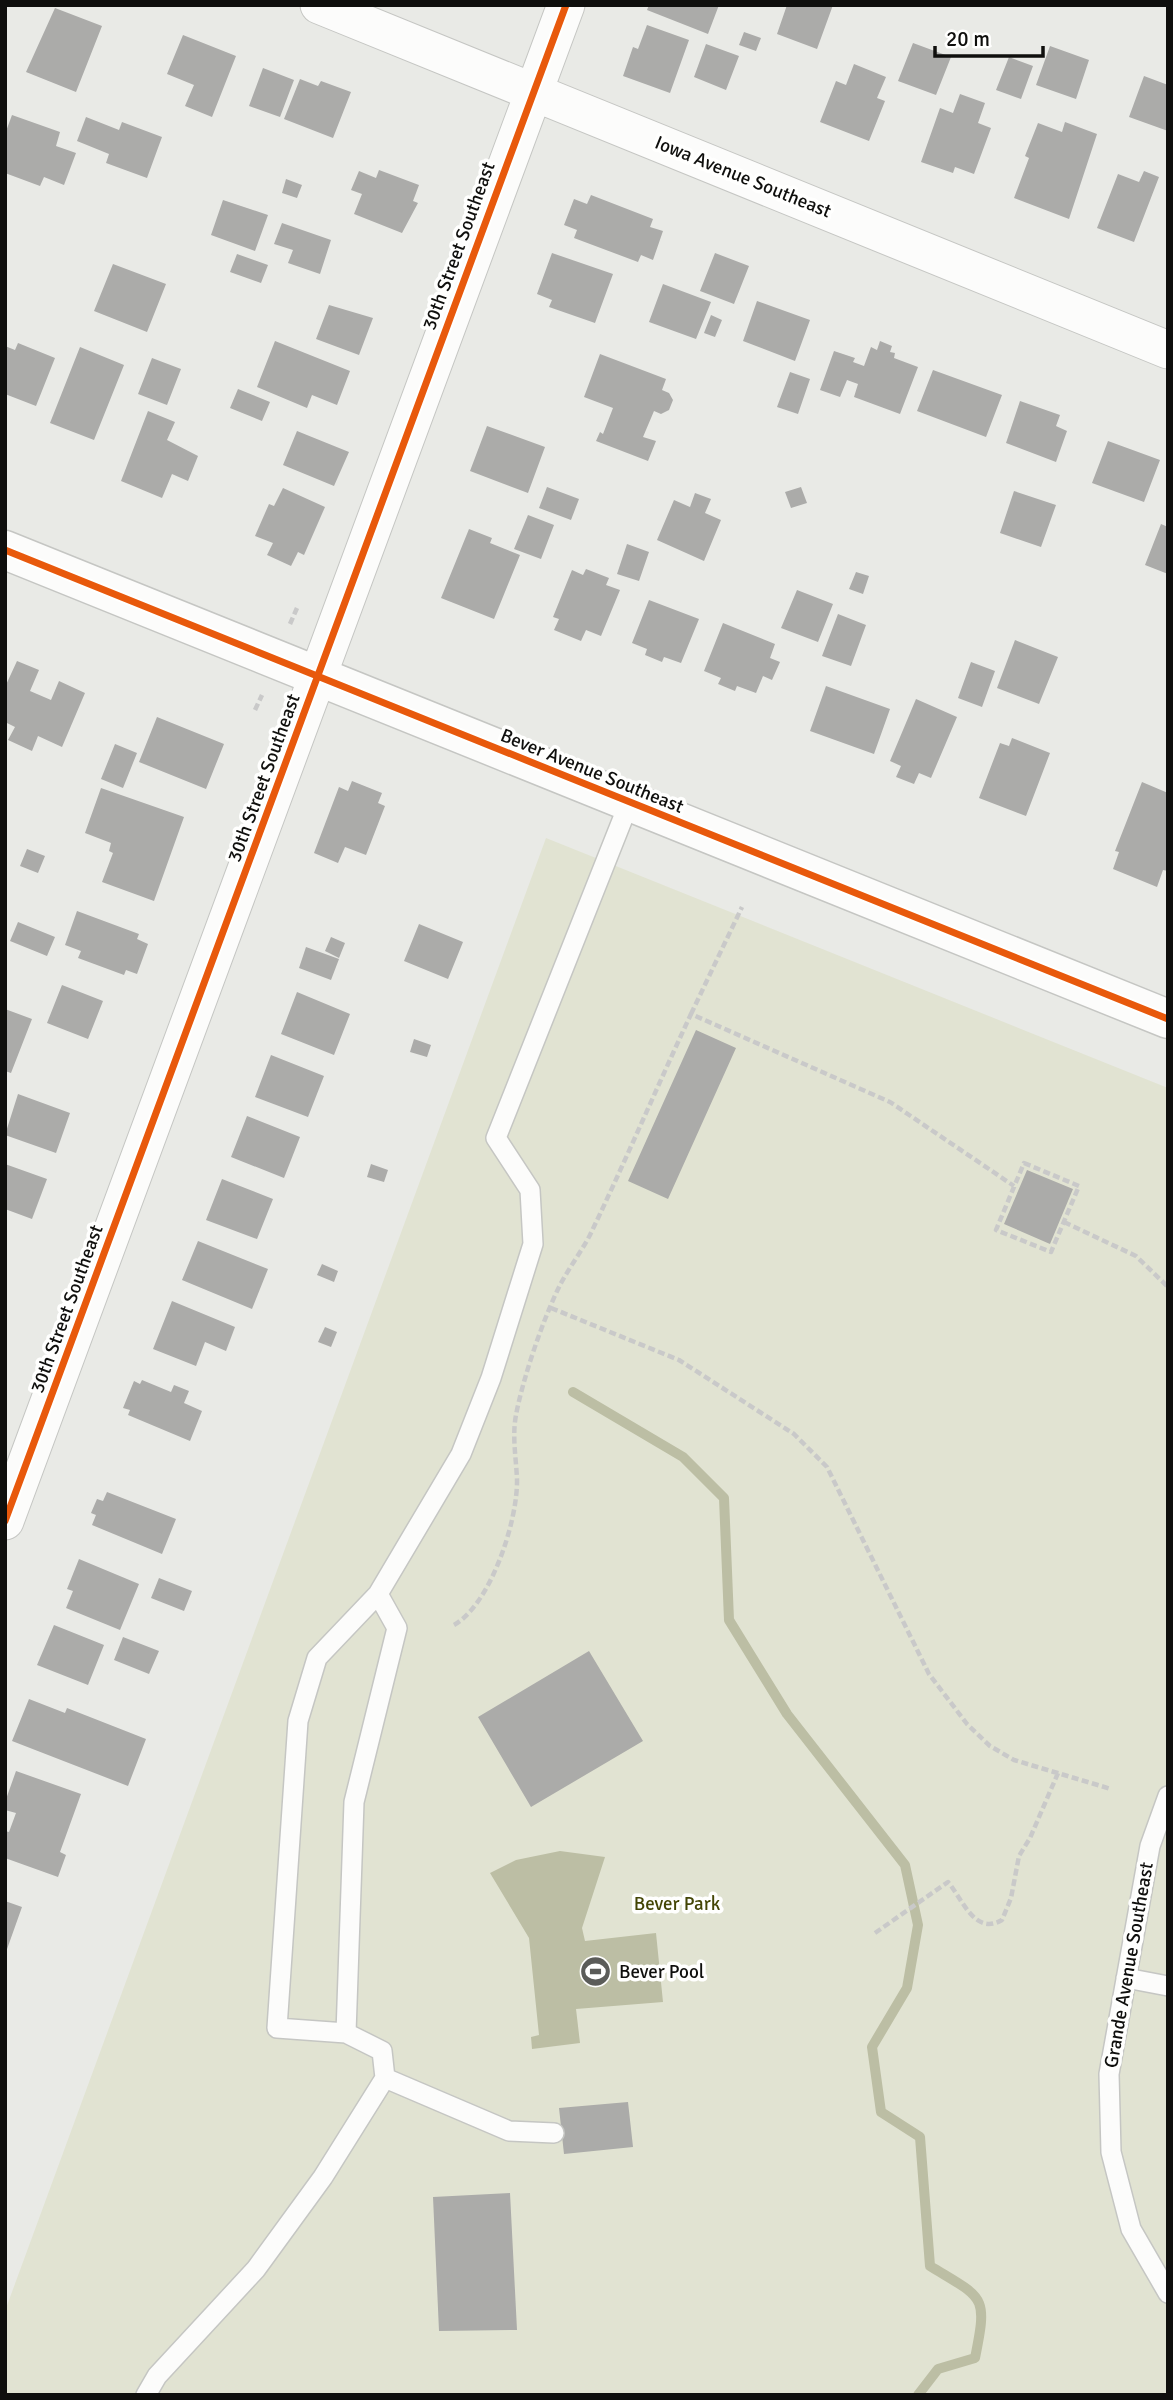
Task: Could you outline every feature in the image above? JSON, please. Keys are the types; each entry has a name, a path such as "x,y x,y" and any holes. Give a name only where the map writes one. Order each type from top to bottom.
{"street":[{"name":"Iowa Avenue Southeast","path":"319,5 1168,350"},
{"name":"30th Street Southeast","path":"5,1521 566,5"},
{"name":"Bever Avenue Southeast","path":"5,550 1168,1019"}],"lane":[{"path":"146,2395 157,2376 256,2269 323,2177 384,2078 382,2051 346,2033 277,2028 298,1721 317,1658 378,1594 461,1454 491,1378 533,1244 530,1190 496,1138 629,803"},
{"path":"346,2033 354,1802 397,1628 378,1594"},
{"name":"Grande Avenue Southeast","path":"1167,2290 1131,2229 1111,2152 1109,2074 1150,1846 1168,1796"},
{"path":"1126,1978 1168,1986"},
{"path":"384,2078 509,2131 554,2133"}],"path":[{"path":"454,1625 463,1620 478,1600 495,1570 509,1531 517,1480 515,1419 559,1287 588,1238 742,907"},
{"path":"691,1014 890,1102 1014,1186"},
{"path":"1024,1163 1079,1186 1051,1252 996,1230 1014,1186 1024,1163"},
{"path":"1064,1222 1136,1256 1168,1287"},
{"path":"551,1308 671,1356 794,1434 827,1466 929,1674 967,1724 990,1746 1014,1759 1111,1789"},
{"path":"875,1933 947,1882 977,1923 985,1926 1002,1920 1011,1898 1019,1856 1030,1838 1058,1773"}],"green space":[{"name":"Bever Park","path":"546,838 1168,1088 1168,2395 5,2395 5,2311"}],"shaded area":[{"name":"Bever Pool","path":"560,1851 605,1857 582,1928 585,1941 656,1933 663,2002 576,2009 580,2043 532,2049 531,2037 539,2035 529,1938 490,1873 516,1860"}],"building":[{"path":"649,5 719,5 708,34 647,10"},
{"path":"787,5 833,5 817,49 777,34"},
{"path":"55,8 102,26 76,92 26,72"},
{"path":"647,25 689,40 670,93 623,76 633,47 638,49"},
{"path":"744,32 761,38 756,51 739,45"},
{"path":"183,35 236,56 212,117 185,106 194,85 167,74"},
{"path":"913,43 951,57 936,95 898,81"},
{"path":"706,44 739,56 726,90 694,77"},
{"path":"1050,46 1089,60 1076,99 1036,85"},
{"path":"1009,57 1033,66 1021,99 996,90"},
{"path":"854,64 886,77 877,98 885,101 869,141 820,122 836,81 846,85"},
{"path":"263,68 294,80 280,117 249,106"},
{"path":"1144,76 1168,85 1168,131 1129,117"},
{"path":"300,79 318,86 321,81 351,92 333,138 284,119"},
{"path":"960,94 985,103 978,123 991,128 974,174 955,167 953,173 921,162 940,108 953,113"},
{"path":"12,115 60,132 56,146 76,153 64,185 44,177 40,186 5,173 5,134"},
{"path":"86,117 119,130 122,122 162,137 147,178 106,163 109,154 77,141"},
{"path":"1065,122 1097,134 1069,219 1014,198 1029,158 1025,156 1038,123 1062,132"},
{"path":"379,170 419,185 413,201 418,203 402,233 354,214 362,194 351,190 359,171 376,178"},
{"path":"1144,171 1159,177 1134,242 1097,228 1118,174 1139,182"},
{"path":"286,179 302,185 297,198 282,193"},
{"path":"591,195 653,219 650,227 663,231 653,260 641,255 638,262 574,238 577,230 564,225 574,199 587,204"},
{"path":"223,200 268,215 255,251 211,235"},
{"path":"282,223 331,240 320,274 288,263 293,250 274,244"},
{"path":"552,253 613,274 595,323 549,307 552,300 537,294"},
{"path":"715,253 749,266 734,304 700,291"},
{"path":"237,254 268,265 261,283 230,272"},
{"path":"113,264 166,284 147,332 94,311"},
{"path":"663,284 711,302 696,339 649,322"},
{"path":"757,301 810,320 795,361 743,341"},
{"path":"329,305 373,318 359,355 316,339"},
{"path":"711,315 722,320 715,337 704,333"},
{"path":"275,341 350,371 337,405 312,395 307,408 257,387"},
{"path":"880,341 892,346 890,352 895,353 894,358 918,367 900,414 854,397 858,384 847,380 840,397 820,390 834,351 855,358 853,362 864,366 871,347 877,350"},
{"path":"18,343 55,358 36,406 5,394 5,346 15,350"},
{"path":"80,347 124,365 94,440 50,423"},
{"path":"600,354 666,379 662,390 669,393 673,400 669,410 661,414 654,411 643,437 656,441 648,461 596,441 600,432 603,434 613,408 584,397"},
{"path":"152,358 181,369 167,405 138,394"},
{"path":"933,370 1002,395 986,437 917,411"},
{"path":"790,372 810,379 798,414 777,407"},
{"path":"238,389 270,402 262,421 230,408"},
{"path":"1020,401 1060,415 1056,426 1067,431 1056,462 1006,443"},
{"path":"148,411 175,422 167,440 198,456 188,481 172,474 162,498 121,481"},
{"path":"487,426 545,447 528,493 470,471"},
{"path":"297,431 349,452 334,486 283,465"},
{"path":"1108,441 1160,460 1144,502 1092,483"},
{"path":"547,487 579,499 571,520 539,508"},
{"path":"801,487 807,503 791,508 785,492"},
{"path":"283,488 325,507 304,555 298,552 291,566 267,555 273,543 255,536 269,504 274,506"},
{"path":"1014,491 1056,505 1041,547 1000,533"},
{"path":"695,493 711,499 705,513 721,520 704,561 657,540 674,500 690,507"},
{"path":"528,515 554,525 541,559 514,549"},
{"path":"1161,524 1168,527 1168,574 1145,565"},
{"path":"469,529 492,538 490,543 520,555 494,619 441,598"},
{"path":"627,544 649,552 639,581 617,574"},
{"path":"586,569 609,578 606,585 620,590 601,636 586,630 581,641 554,630 559,619 553,617 572,570 583,575"},
{"path":"856,572 869,576 863,594 849,589"},
{"path":"797,590 833,604 818,642 781,628"},
{"path":"649,600 699,619 681,663 664,657 662,662 645,655 647,649 632,643"},
{"path":"838,614 866,625 851,666 822,656"},
{"path":"723,623 775,644 770,658 780,662 772,680 763,676 756,693 737,686 735,691 718,684 721,678 704,671"},
{"path":"1015,640 1058,657 1039,704 997,688"},
{"path":"17,661 39,670 30,691 51,700 59,681 85,693 62,747 38,736 32,751 8,740 15,727 5,722 5,687"},
{"path":"971,662 995,671 982,707 958,698"},
{"path":"826,686 890,709 874,754 810,731"},
{"path":"916,699 957,717 931,778 919,773 914,784 896,777 901,766 890,761"},
{"path":"157,717 224,744 206,789 139,762"},
{"path":"1012,738 1050,753 1026,816 979,798 1000,743 1009,746"},
{"path":"115,744 137,753 123,788 101,779"},
{"path":"352,781 382,793 378,803 385,806 366,855 345,847 338,863 314,853 339,787 348,791"},
{"path":"1142,782 1168,793 1168,871 1163,870 1157,887 1113,869 1119,852 1115,851"},
{"path":"101,788 184,817 154,901 102,882 113,853 109,851 111,843 85,833"},
{"path":"27,849 45,856 38,873 20,866"},
{"path":"77,911 139,934 137,939 148,944 137,974 126,970 124,975 78,958 81,951 65,945"},
{"path":"18,922 55,937 47,956 10,941"},
{"path":"419,924 463,942 448,979 404,961"},
{"path":"331,937 345,943 339,958 325,951"},
{"path":"306,947 339,959 331,980 299,968"},
{"path":"62,985 103,1001 88,1039 47,1023"},
{"path":"297,992 350,1014 334,1055 281,1034"},
{"path":"5,1009 32,1019 11,1073 5,1071"},
{"path":"696,1030 736,1048 668,1199 628,1181"},
{"path":"414,1039 431,1045 427,1057 410,1052"},
{"path":"271,1055 324,1076 308,1117 255,1097"},
{"path":"18,1094 70,1113 56,1153 5,1135"},
{"path":"247,1116 300,1137 284,1178 231,1157"},
{"path":"5,1164 47,1179 32,1219 5,1209"},
{"path":"371,1164 388,1170 384,1182 367,1177"},
{"path":"1027,1170 1073,1189 1050,1244 1004,1224"},
{"path":"222,1179 273,1199 257,1239 206,1220"},
{"path":"198,1241 268,1269 252,1309 182,1280"},
{"path":"322,1264 338,1271 334,1282 317,1275"},
{"path":"172,1301 235,1327 226,1351 205,1342 196,1366 153,1349"},
{"path":"325,1327 337,1332 331,1347 318,1342"},
{"path":"142,1380 171,1392 174,1385 189,1391 184,1403 202,1411 190,1441 128,1415 130,1410 123,1408 134,1381 140,1384"},
{"path":"107,1492 176,1519 162,1554 92,1525 96,1515 91,1513 97,1499 103,1501"},
{"path":"79,1559 139,1584 120,1630 66,1608 73,1591 67,1589"},
{"path":"159,1578 192,1591 184,1611 151,1598"},
{"path":"54,1625 104,1645 88,1685 37,1665"},
{"path":"123,1637 159,1651 149,1674 114,1660"},
{"path":"589,1651 643,1741 531,1807 478,1717"},
{"path":"29,1699 65,1713 67,1708 146,1739 128,1786 12,1741"},
{"path":"16,1771 81,1794 60,1852 66,1855 58,1877 5,1858 5,1831 9,1832 16,1813 5,1810 5,1802"},
{"path":"5,1901 22,1907 6,1952 5,1952"},
{"path":"628,2102 633,2147 564,2154 559,2108"},
{"path":"510,2193 517,2330 439,2331 433,2197"}],"waterway":[{"path":"573,1392 683,1457 724,1498 729,1620 787,1714 905,1865 918,1925 907,1988 872,2047 881,2112 920,2137 930,2266 962,2285 978,2300 981,2309 975,2358 938,2369 918,2395"}],"cycle path":[{"path":"5,1521 566,5"},
{"path":"5,550 1168,1019"}],"place":[{"name":"Bever Pool","path":"596,1972"}]}
